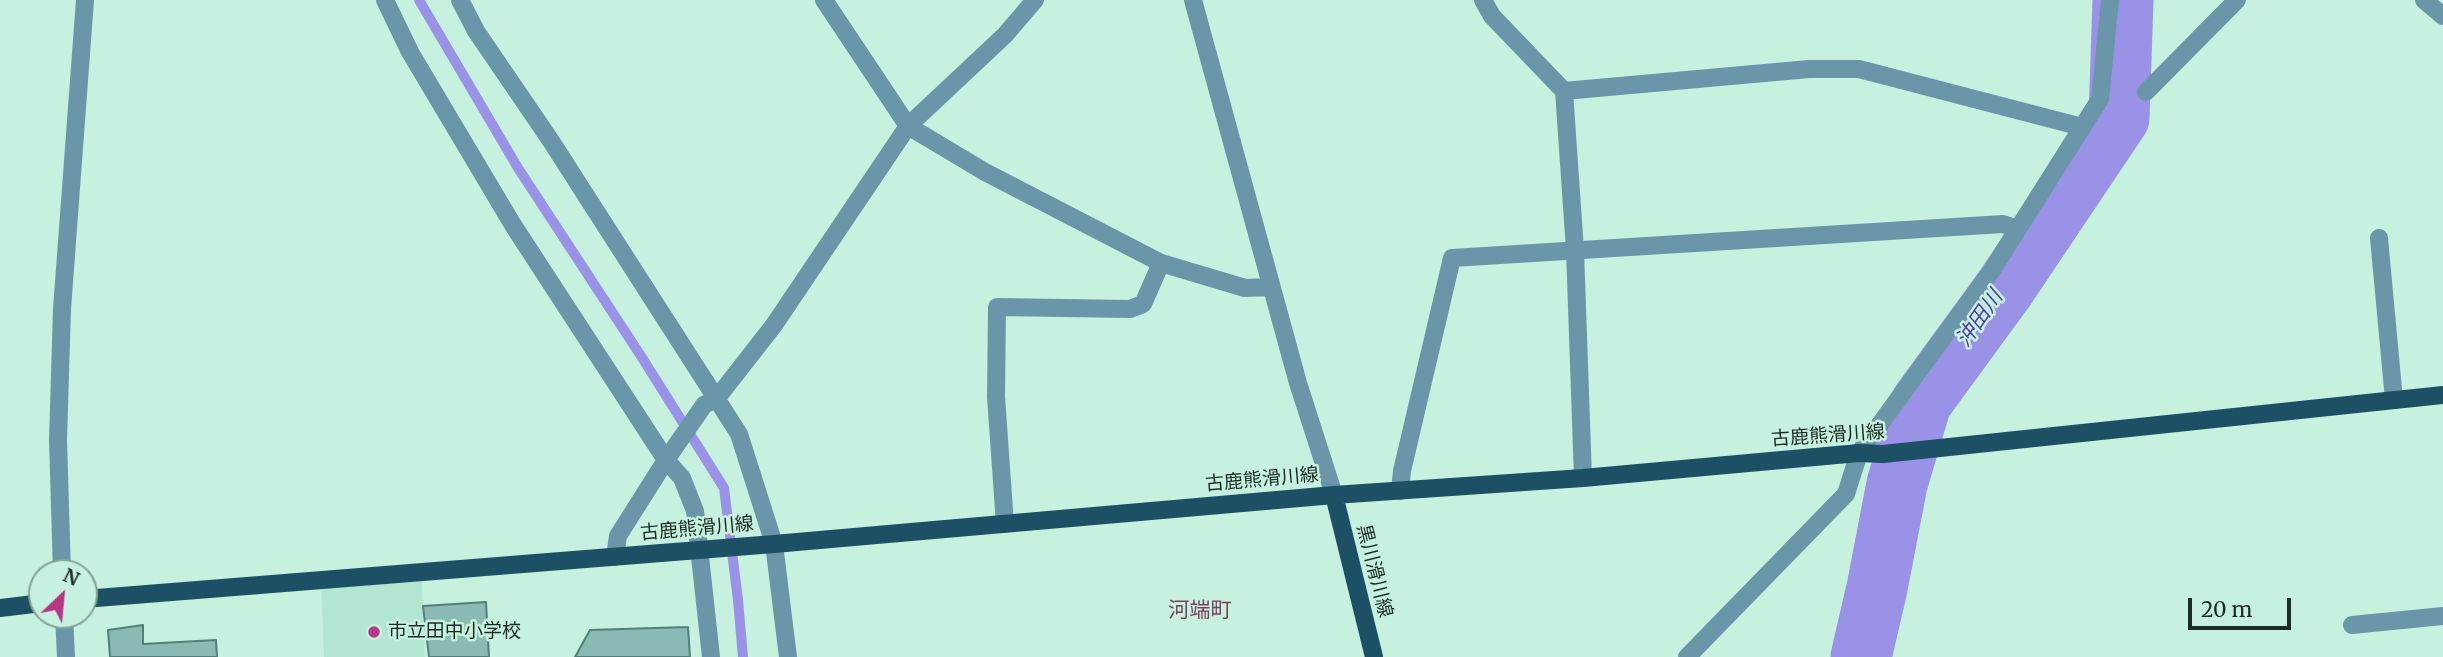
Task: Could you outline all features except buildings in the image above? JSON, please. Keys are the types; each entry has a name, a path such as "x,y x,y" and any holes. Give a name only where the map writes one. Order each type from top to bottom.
{"main road":[{"name":"古鹿熊滑川線","path":"98,599 1334,495 1583,478 1859,453 1883,454 2443,395"},
{"name":"黒川滑川線","path":"1334,495 1374,657"},
{"path":"0,608 28,605"}],"street":[{"path":"62,559 58,440 61,322 85,0"},
{"path":"385,0 410,52 513,225 666,460 682,478 695,511 711,657"},
{"path":"460,0 476,31 551,141 739,433 774,544 788,657"},
{"path":"824,0 908,126 985,172 1161,262 1245,288 1272,287"},
{"path":"615,557 618,536 666,460 704,405 717,398 774,325 908,126 1005,35 1035,0"},
{"path":"1192,0 1298,383 1334,495"},
{"path":"1483,0 1492,16 1564,91 1575,250 1583,478"},
{"path":"1687,657 1846,494 1859,453 1992,270 2100,99 2110,0"},
{"path":"2146,92 2237,0"},
{"path":"2424,0 2443,16"},
{"path":"1564,91 1809,69 1859,69 2082,127"},
{"path":"1400,491 1402,471 1452,258 2003,224 2017,229"},
{"path":"2379,238 2394,400"},
{"path":"1005,524 996,397 997,307 1130,309 1143,304 1161,262"},
{"path":"2352,625 2443,616"},
{"path":"65,629 66,657"}],"shaded area":[{"name":"市立田中小学校","path":"421,572 425,657 324,657 321,581"}],"waterway":[{"path":"419,0 518,168 724,488 743,657"},
{"name":"沖田川","path":"1861,657 1897,484 1921,403 2005,288 2119,118 2123,0"}],"place":[{"name":"市立田中小学校","path":"374,632"}],"district":[{"name":"河端町","path":"1200,611"}]}
